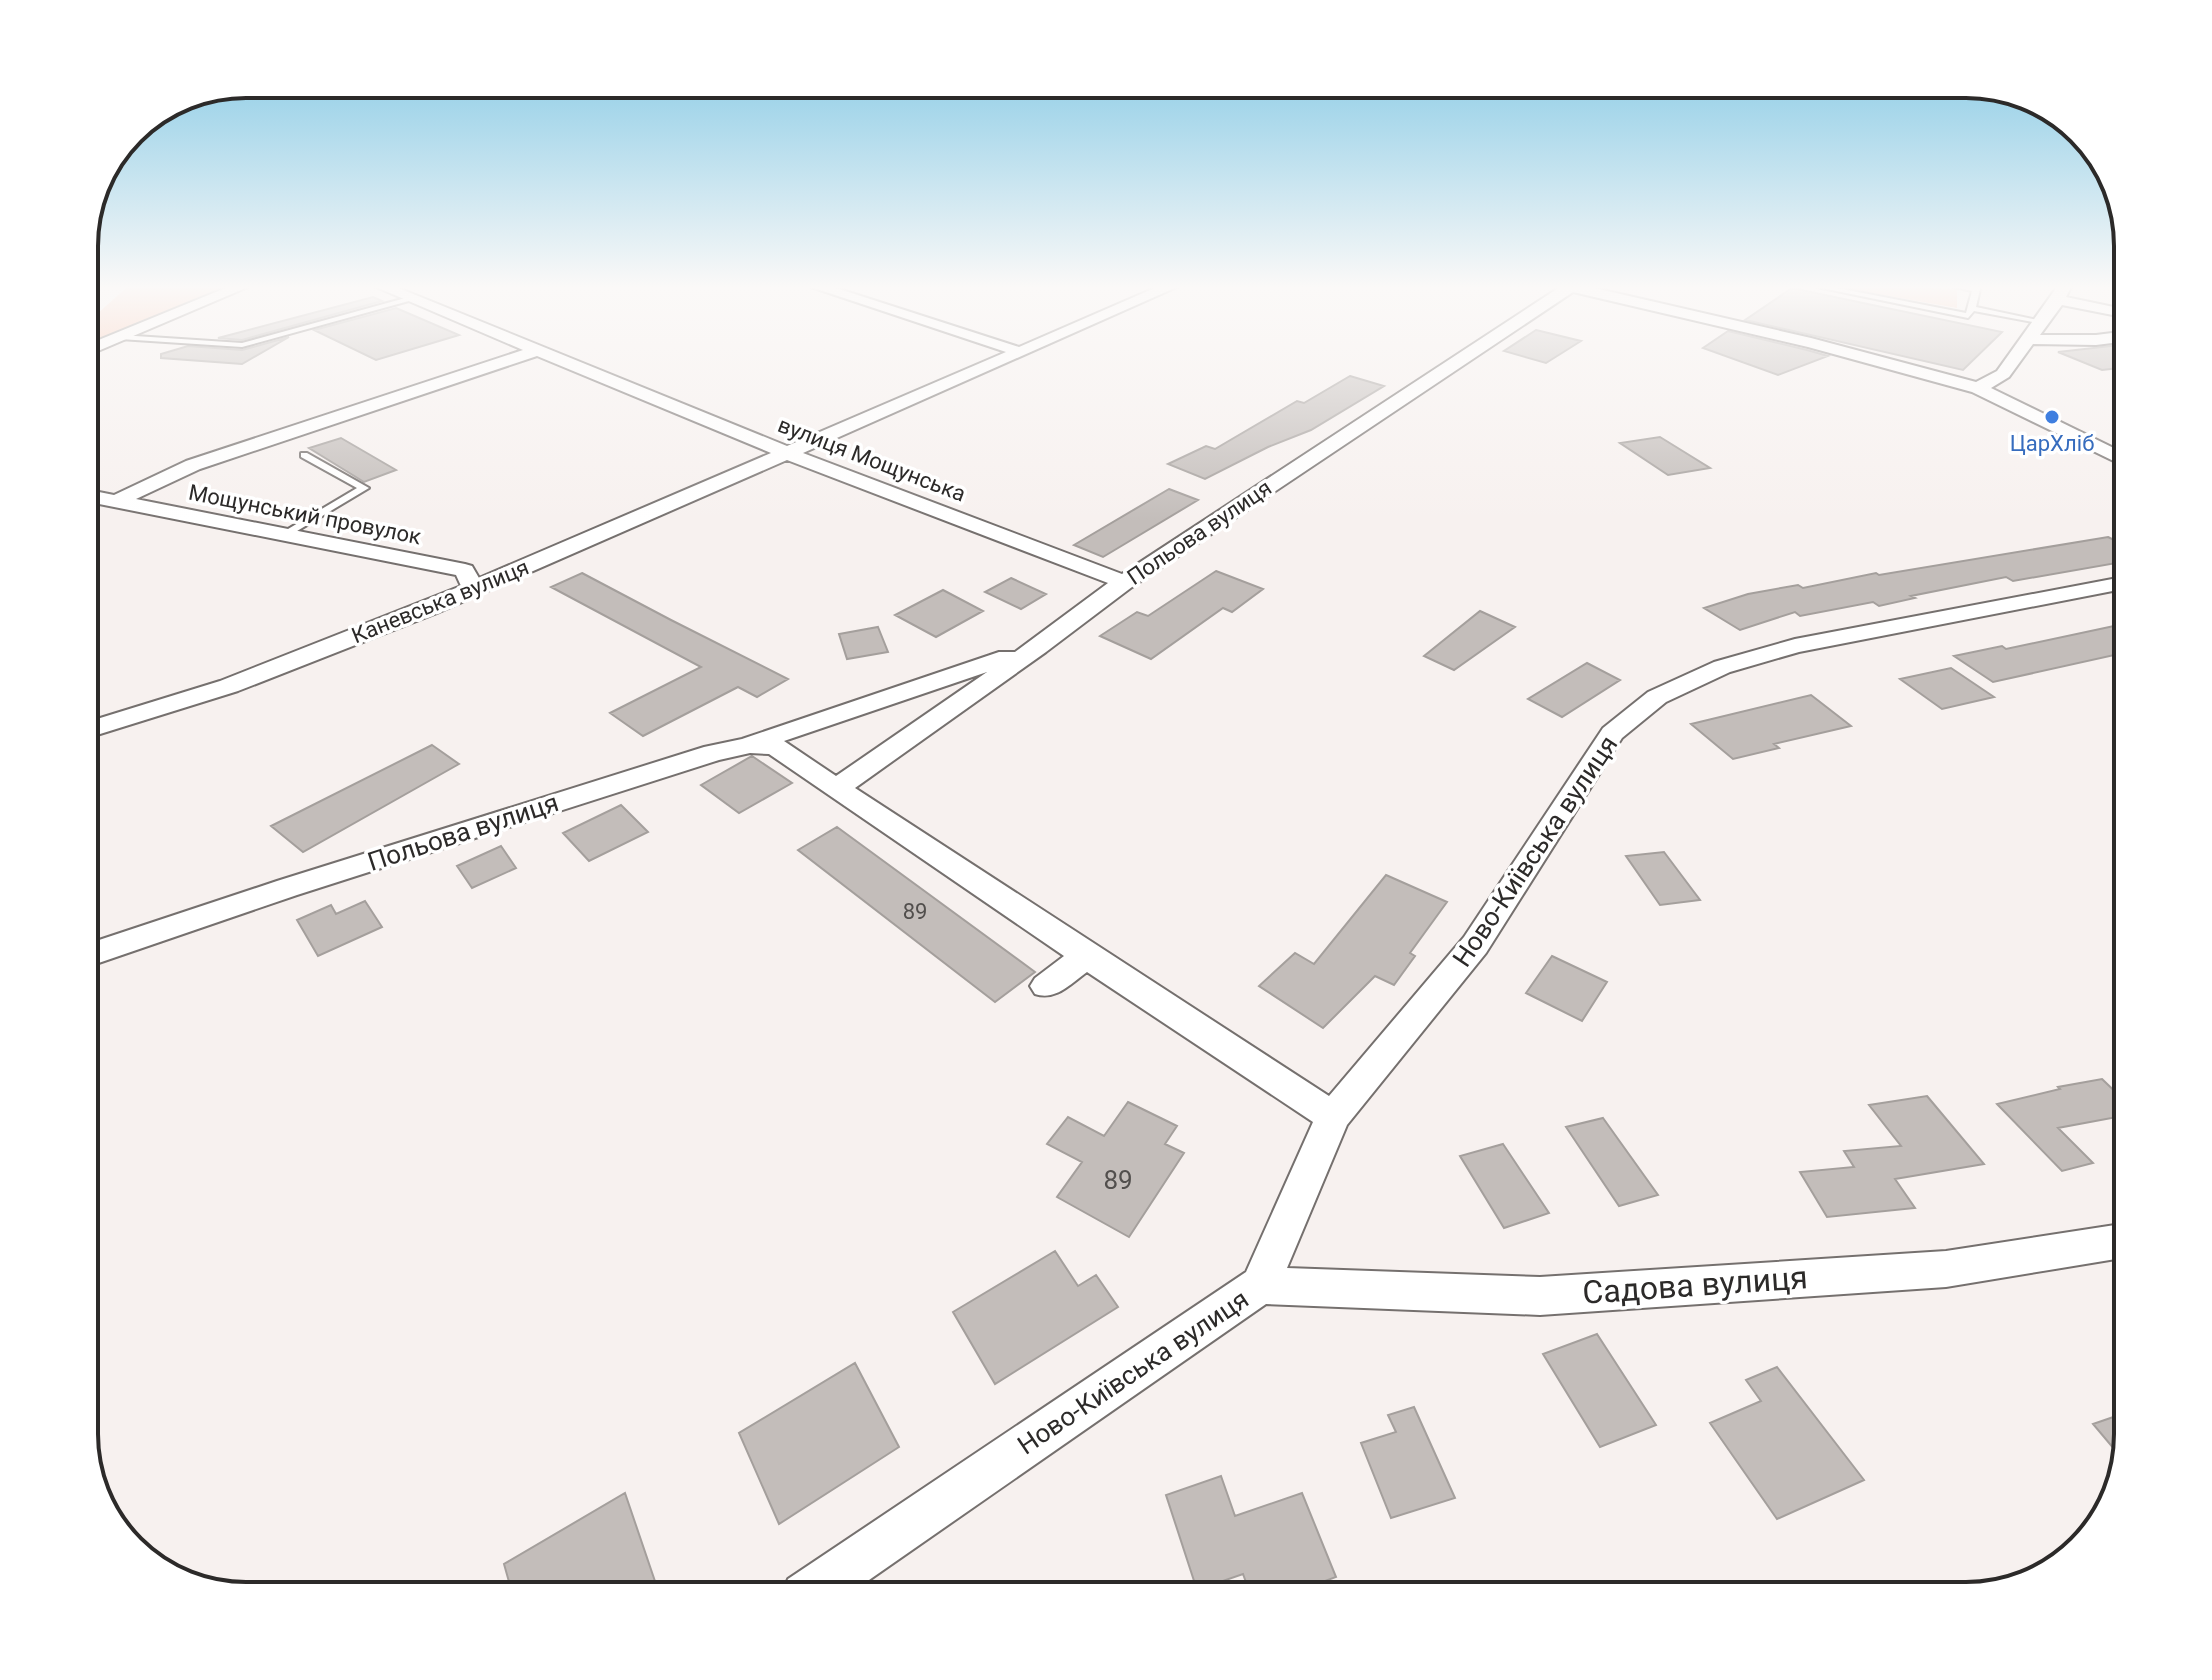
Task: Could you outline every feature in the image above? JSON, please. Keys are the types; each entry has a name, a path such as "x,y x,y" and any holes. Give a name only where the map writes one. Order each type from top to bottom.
{"street":[{"name":"Мощунський провулок","path":"116,501 193,465 494,365"},
{"name":"вулиця Мощунська","path":"572,365 789,454 1124,582"},
{"name":"Каневська вулиця","path":"98,727 229,686 473,589 990,365"},
{"name":"Польова вулиця","path":"837,788 1038,647 1124,582 1451,365"},
{"path":"1894,365 1978,388 2114,455"},
{"path":"1978,388 2003,374 2010,365"},
{"path":"2107,451 2114,450"},
{"name":"Мощунський провулок","path":"98,498 465,570 473,589"},
{"name":"Ново-Київська вулиця","path":"825,1582 1260,1285 1333,1117 1475,945 1612,733 1657,697 1722,667 1795,646 2114,585"},
{"path":"750,745 1038,647"},
{"name":"Польова вулиця","path":"98,952 287,888 713,753 750,745 775,747 1333,1117"},
{"path":"1046,986 1086,956"},
{"name":"Садова вулиця","path":"1260,1285 1540,1296 1946,1269 2114,1242"}],"lane":[{"path":"287,534 364,488 304,455"}],"building":[{"path":"1751,365 1803,365 1778,375"},
{"path":"1943,365 1968,365 1963,370"},
{"path":"2091,365 2114,365 2114,369 2102,370"},
{"path":"1350,376 1384,386 1311,430 1268,447 1205,479 1168,464 1206,446 1215,449 1297,401 1304,403"},
{"path":"1660,437 1710,468 1668,475 1620,443"},
{"path":"341,438 396,470 364,482 309,448"},
{"path":"1169,489 1198,500 1103,557 1074,545"},
{"path":"2108,537 2114,540 2114,563 2013,581 2006,577 1911,596 1915,598 1879,606 1873,602 1800,616 1795,612 1740,630 1704,608 1748,594 1798,585 1803,588 1876,573 1879,575"},
{"path":"1216,571 1263,589 1232,612 1223,608 1151,659 1100,636 1137,612 1148,616"},
{"path":"582,573 788,679 757,697 738,687 643,736 610,713 701,667 551,587"},
{"path":"1011,578 1046,594 1021,609 985,592"},
{"path":"943,590 983,611 936,637 895,615"},
{"path":"1480,611 1515,627 1454,670 1424,656"},
{"path":"2114,626 2114,655 1993,682 1954,656 2002,646 2006,649"},
{"path":"878,627 888,652 847,659 839,634"},
{"path":"1587,663 1620,680 1562,717 1528,699"},
{"path":"1951,668 1994,697 1942,709 1900,679"},
{"path":"1811,695 1851,726 1774,744 1779,748 1733,759 1691,724"},
{"path":"432,745 459,764 303,852 271,826"},
{"path":"752,756 792,783 739,813 701,785"},
{"path":"621,805 648,832 589,861 563,833"},
{"path":"837,827 1035,972 995,1002 798,850"},
{"path":"501,846 516,868 472,888 457,866"},
{"path":"1664,852 1700,900 1660,905 1626,856"},
{"path":"1386,875 1447,902 1410,953 1415,956 1394,985 1375,976 1323,1028 1259,986 1295,953 1314,964"},
{"path":"365,901 382,927 318,956 297,920 331,905 336,914"},
{"path":"1552,956 1607,982 1582,1021 1526,993"},
{"path":"2102,1079 2114,1091 2114,1118 2058,1128 2093,1163 2062,1171 1997,1104 2060,1089 2058,1087"},
{"path":"1927,1096 1984,1164 1895,1179 1915,1208 1827,1217 1800,1172 1854,1167 1844,1151 1901,1146 1869,1105"},
{"path":"1128,1102 1177,1126 1165,1144 1184,1153 1129,1237 1057,1197 1082,1162 1047,1144 1068,1117 1104,1136"},
{"path":"1603,1118 1658,1195 1619,1206 1566,1127"},
{"path":"1503,1144 1549,1213 1504,1228 1460,1156"},
{"path":"1055,1251 1078,1286 1096,1275 1118,1307 995,1384 953,1312"},
{"path":"1597,1334 1656,1425 1600,1447 1543,1354"},
{"path":"855,1363 899,1447 779,1524 739,1433"},
{"path":"1777,1367 1864,1480 1777,1519 1710,1423 1761,1401 1746,1380"},
{"path":"1414,1407 1455,1498 1391,1518 1361,1443 1396,1432 1388,1415"},
{"path":"2114,1417 2113,1448 2093,1424"},
{"path":"1221,1476 1235,1516 1302,1493 1336,1577 1323,1582 1246,1582 1243,1574 1220,1582 1194,1582 1166,1495"},
{"path":"625,1493 655,1582 509,1582 504,1564"}],"place":[{"name":"ЦарХліб","path":"2052,417"}]}
